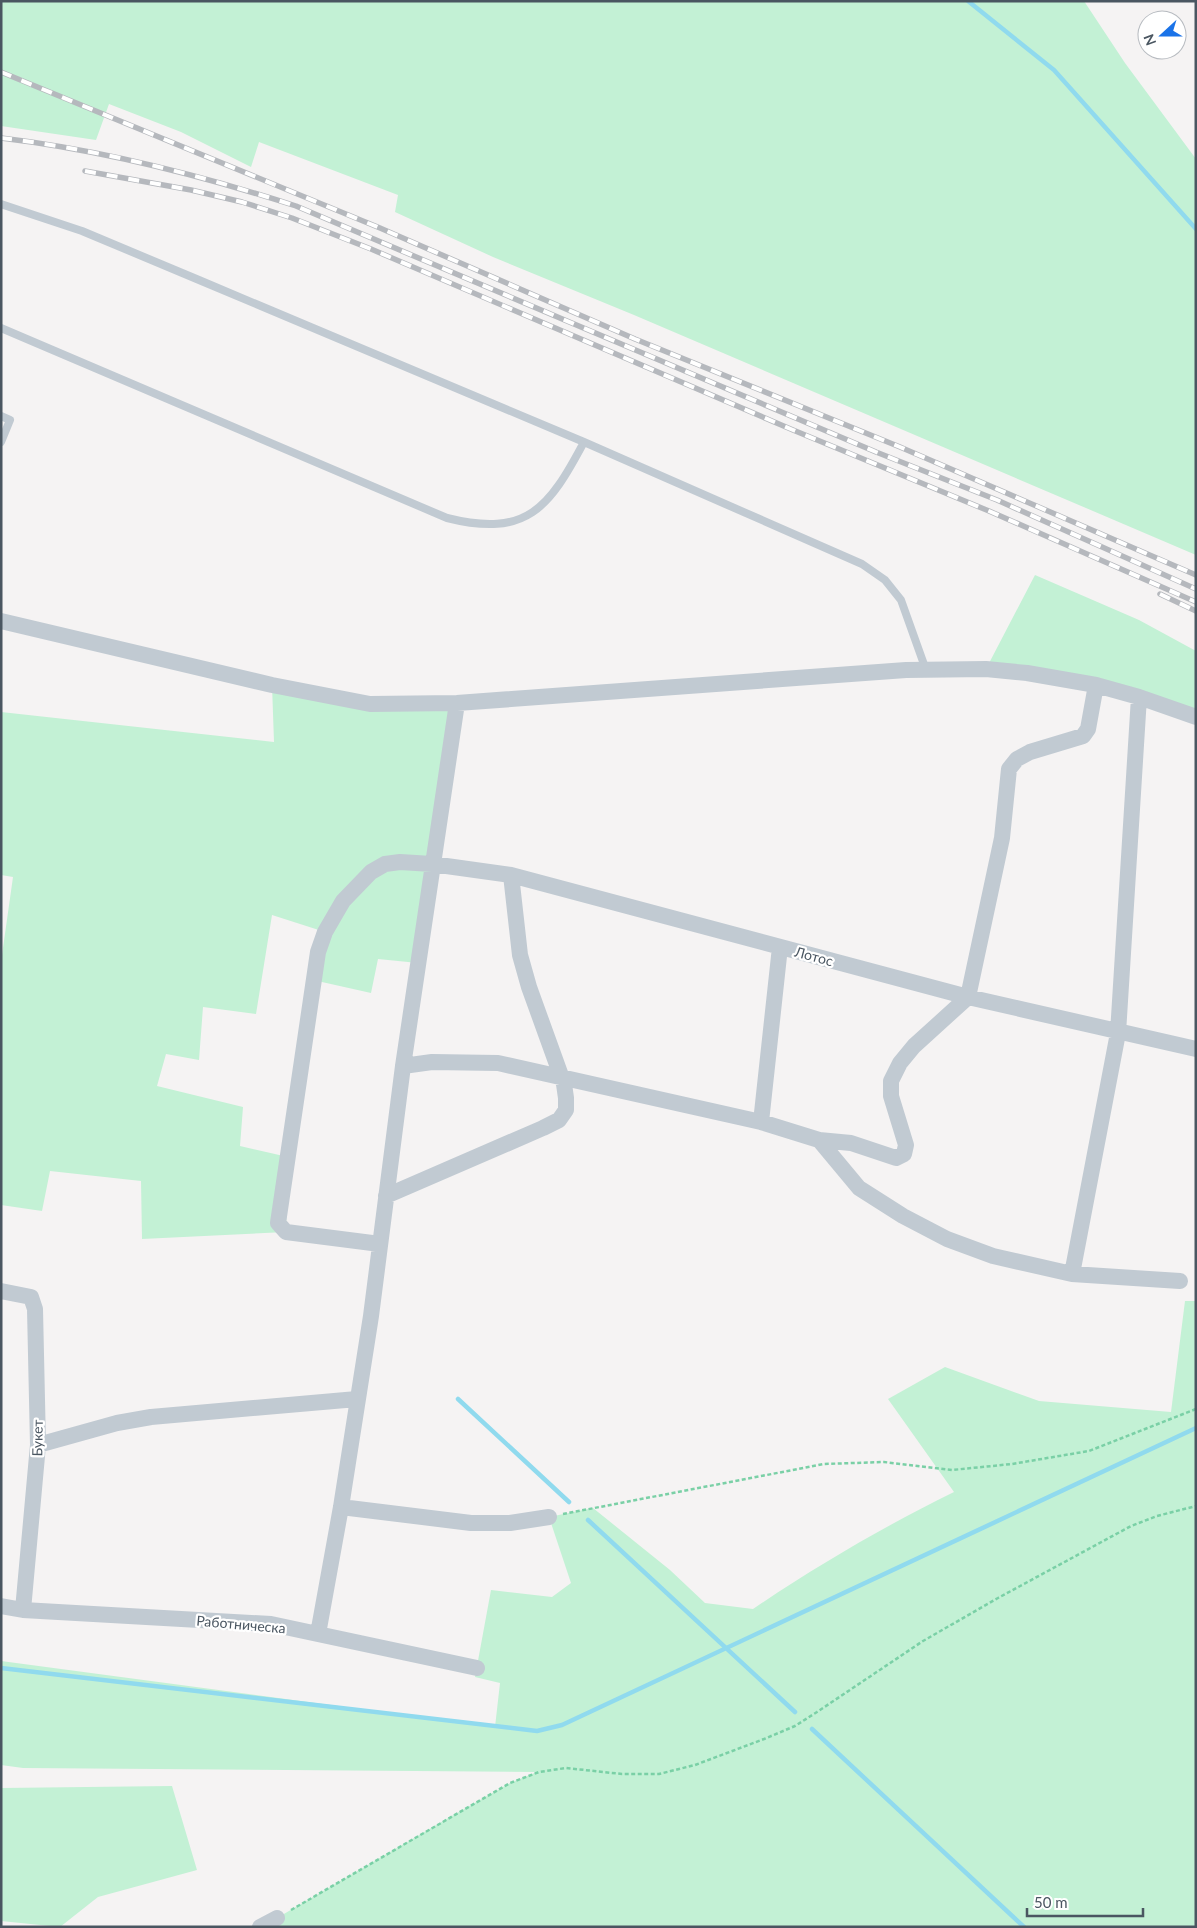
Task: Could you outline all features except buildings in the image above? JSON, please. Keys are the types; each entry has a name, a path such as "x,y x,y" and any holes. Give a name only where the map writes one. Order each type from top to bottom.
{"street":[{"path":"1,621 335,698 370,704 457,704 926,670 994,670 1027,673 1096,685 1196,717"},
{"path":"403,1066 432,1062 469,1061 498,1063 761,1122 819,1140 868,1147 896,1158 904,1154 906,1145 891,1096 891,1081 900,1063 919,1041 968,997 1002,838 1009,769 1017,759 1030,752 1083,736 1088,729 1096,685"},
{"path":"1072,1274 1118,1033 1138,697"},
{"path":"318,1634 341,1507 371,1316 403,1066 457,704"},
{"name":"Лотос","path":"380,1244 286,1232 278,1223 315,965 325,932 343,901 371,872 386,864 400,862 432,864 511,875 968,997 1118,1033 1196,1049"},
{"path":"386,1196 559,1120 566,1110 562,1076 528,987 520,955 511,875"},
{"path":"761,1122 780,947"},
{"path":"819,1140 860,1188 903,1216 947,1238 993,1256 1072,1274 1180,1281"},
{"name":"Букет","path":"1,1291 31,1298 35,1309 38,1445 23,1610"},
{"path":"38,1445 116,1423 151,1417 357,1399"},
{"path":"341,1507 471,1522 510,1523 549,1517"},
{"name":"Работническа","path":"1,1606 23,1610 271,1624 476,1668"},
{"path":"260,1927 277,1918"}],"lane":[{"path":"1,204 82,232 584,442 862,564 885,580 901,600 926,670"},
{"path":"1,328 447,518 474,524 494,525 518,520 539,509 564,480 584,442"},
{"path":"1,416 10,420 1,442"}],"path":[{"path":"549,1517 616,1502 824,1464 884,1462 952,1470 1012,1464 1089,1451 1196,1409"},
{"path":"277,1918 458,1812 510,1784 539,1772 566,1768 622,1774 659,1774 695,1765 795,1726 923,1641 998,1598 1131,1526 1157,1516 1196,1506"}],"green space":[{"path":"1,1 1084,1 1125,63 1196,159 1196,555 634,315 493,257 395,212 398,195 259,142 251,167 181,132 109,104 96,140 1,126"},
{"path":"1035,575 1139,620 1196,651 1196,717 1139,697 986,669"},
{"path":"272,685 335,698 457,703 418,963 378,959 371,993 313,980 325,932 272,915 256,1014 203,1007 199,1060 166,1054 157,1086 243,1107 240,1146 288,1157 286,1232 142,1239 141,1181 50,1171 42,1211 1,1205 1,962 13,877 1,875 1,712 274,742"},
{"path":"1185,1301 1196,1301 1196,1927 279,1927 277,1918 510,1783 537,1772 23,1768 1,1765 1,1661 495,1727 500,1683 475,1677 491,1590 552,1597 571,1583 549,1517 593,1508 670,1570 705,1603 753,1609 851,1547 954,1492 888,1399 945,1367 1039,1401 1171,1412"},
{"path":"172,1786 197,1870 98,1897 60,1927 1,1921 1,1788"}],"waterway":[{"path":"968,1 1054,70 1196,229"},
{"path":"458,1399 569,1502"},
{"path":"1,1668 537,1731 562,1725 1196,1428"},
{"path":"588,1520 795,1712"},
{"path":"812,1729 1024,1927"}],"railway":[{"path":"1,72 380,228 635,339 900,447 1196,575"},
{"path":"1,138 76,149 150,165 224,184 296,206 876,452 997,500 1196,589"},
{"path":"85,171 191,190 242,202 292,218 371,249 793,430 989,511 1196,602"},
{"path":"1160,594 1196,611"}]}
